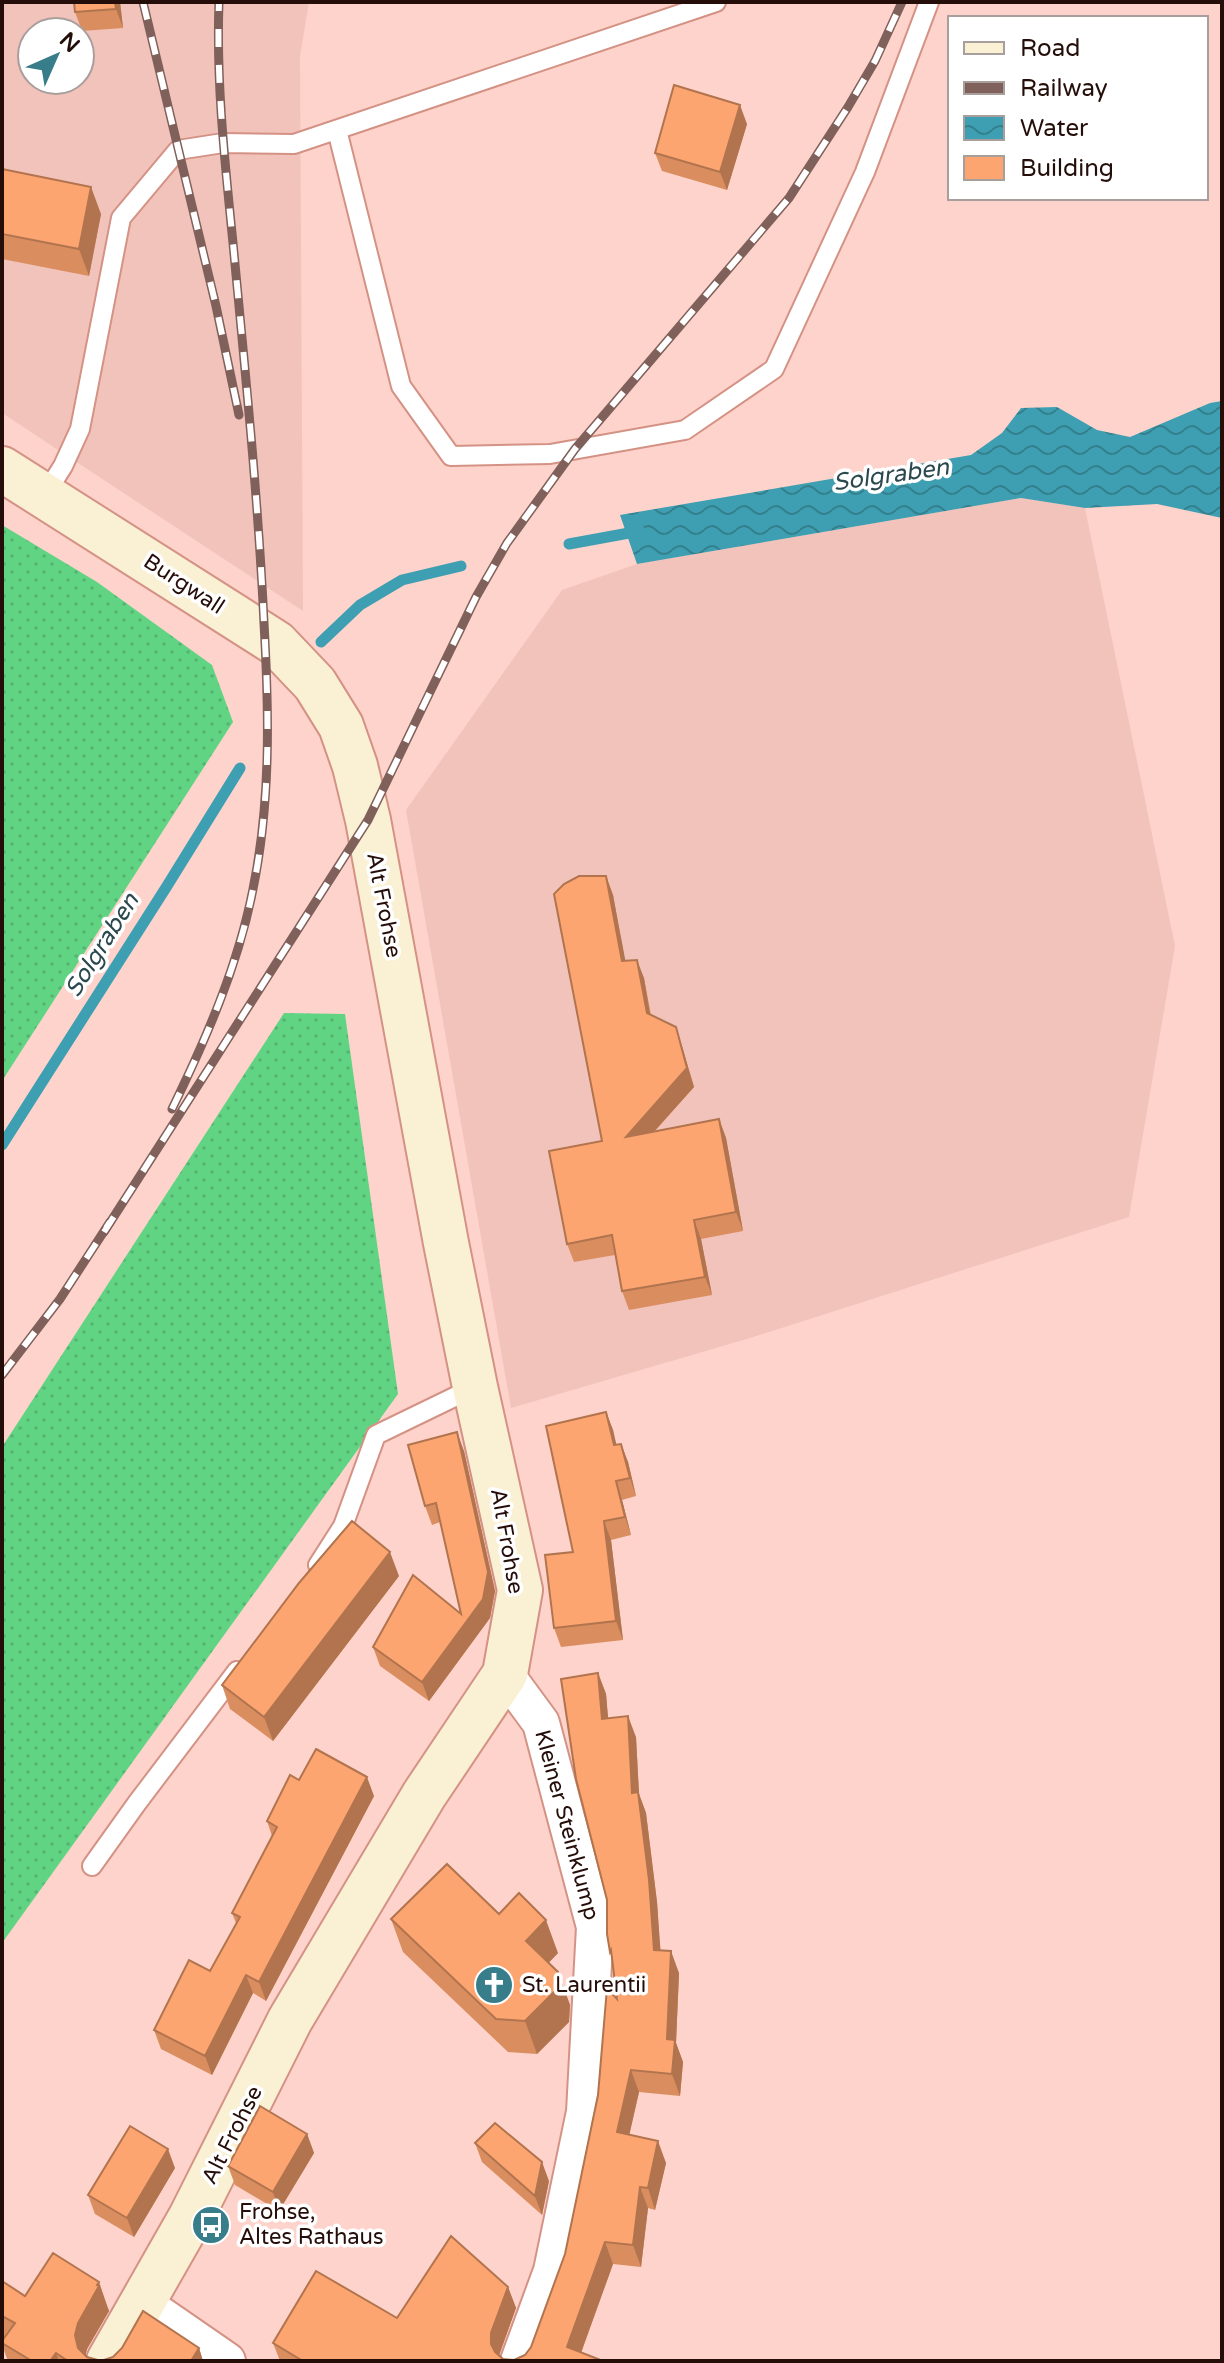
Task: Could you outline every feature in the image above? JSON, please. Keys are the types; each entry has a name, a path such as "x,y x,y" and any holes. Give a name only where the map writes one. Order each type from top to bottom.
{"street":[{"name":"Burgwall","path":"2,469 276,643 315,684 341,726"},
{"name":"Alt Frohse","path":"109,2361 191,2217 290,2020 424,1795 505,1674 520,1590 475,1387 368,820 355,766 341,726"},
{"name":"Kleiner Steinklump","path":"505,1674 541,1723 595,1927 585,2112 552,2271 519,2361"},
{"path":"143,2303 227,2361"}],"lane":[{"path":"44,496 63,466 80,429 121,218 178,150 223,143 294,144 716,2"},
{"path":"337,130 401,386 451,456 550,454 685,430 774,369 865,172 929,2"},
{"path":"312,1576 343,1526 376,1435 475,1387"},
{"path":"92,1866 163,1767 246,1660"}],"shaded area":[{"path":"2,2 309,2 300,56 303,611 2,413"},
{"path":"1021,498 1085,508 1175,946 1129,1217 750,1338 511,1408 406,810 562,590 637,564"}],"green space":[{"path":"2,525 97,582 212,665 233,722 2,1081"},
{"path":"284,1013 345,1014 398,1394 2,1943 2,1447"}],"water":[{"path":"1222,401 1222,518 1157,504 1085,508 1021,498 637,564 620,515 971,455 1002,433 1021,408 1057,407 1097,430 1130,437 1210,403"}],"building":[{"path":"74,2 115,2 116,9 75,12"},
{"path":"674,85 740,105 720,172 655,153"},
{"path":"2,169 91,187 79,249 2,234"},
{"path":"579,876 606,876 622,961 637,960 647,1013 676,1027 687,1068 626,1137 719,1119 736,1212 694,1220 705,1277 622,1291 612,1235 567,1244 549,1151 602,1141 554,894"},
{"path":"606,1412 614,1445 621,1444 630,1478 616,1481 625,1517 604,1521 616,1621 554,1628 545,1555 573,1552 546,1426"},
{"path":"457,1432 488,1572 483,1599 422,1682 373,1647 413,1575 461,1614 436,1503 425,1506 408,1445"},
{"path":"352,1521 390,1552 264,1717 222,1685 299,1583"},
{"path":"598,1673 602,1719 628,1716 632,1793 638,1792 654,1950 671,1951 667,2039 675,2040 672,2074 631,2070 617,2132 658,2141 648,2188 640,2187 633,2245 605,2242 567,2347 603,2361 303,2361 273,2343 316,2271 397,2318 451,2236 508,2287 491,2333 495,2352 503,2359 514,2360 525,2355 531,2347 565,2254 598,2095 607,1988 617,1999 607,1934 607,1900 576,1779 561,1679"},
{"path":"316,1749 367,1777 259,1982 246,1975 205,2056 154,2030 189,1960 210,1971 240,1917 232,1913 277,1827 267,1821 290,1775 299,1780"},
{"path":"447,1864 499,1914 519,1893 546,1920 526,1941 558,1972 557,1989 525,2021 496,2019 391,1919"},
{"path":"260,2106 307,2134 273,2192 228,2166"},
{"path":"495,2123 542,2162 535,2196 475,2143"},
{"path":"130,2126 168,2149 127,2218 88,2195"},
{"path":"53,2253 99,2282 75,2335 78,2348 87,2357 101,2361 68,2361 56,2353 50,2361 32,2361 2,2343 15,2323 2,2316 2,2281 25,2296"},
{"path":"143,2311 199,2348 191,2361 101,2361 113,2357 122,2348"}],"waterway":[{"name":"Solgraben","path":"569,544 640,531"},
{"name":"Solgraben","path":"321,642 360,605 402,580 461,566"},
{"name":"Solgraben","path":"2,1145 240,768"}],"railway":[{"path":"143,2 239,415"},
{"path":"172,1109 220,1002 239,946 259,856 266,790 267,690 261,575 222,123 219,2"},
{"path":"104,1232 368,820 476,597 507,543 575,449 789,198 875,61 902,2"},
{"path":"2,1375 60,1299 110,1222"}],"place":[{"name":"St. Laurentii","path":"494,1985"},
{"name":"Frohse, Altes Rathaus","path":"211,2225"}]}
